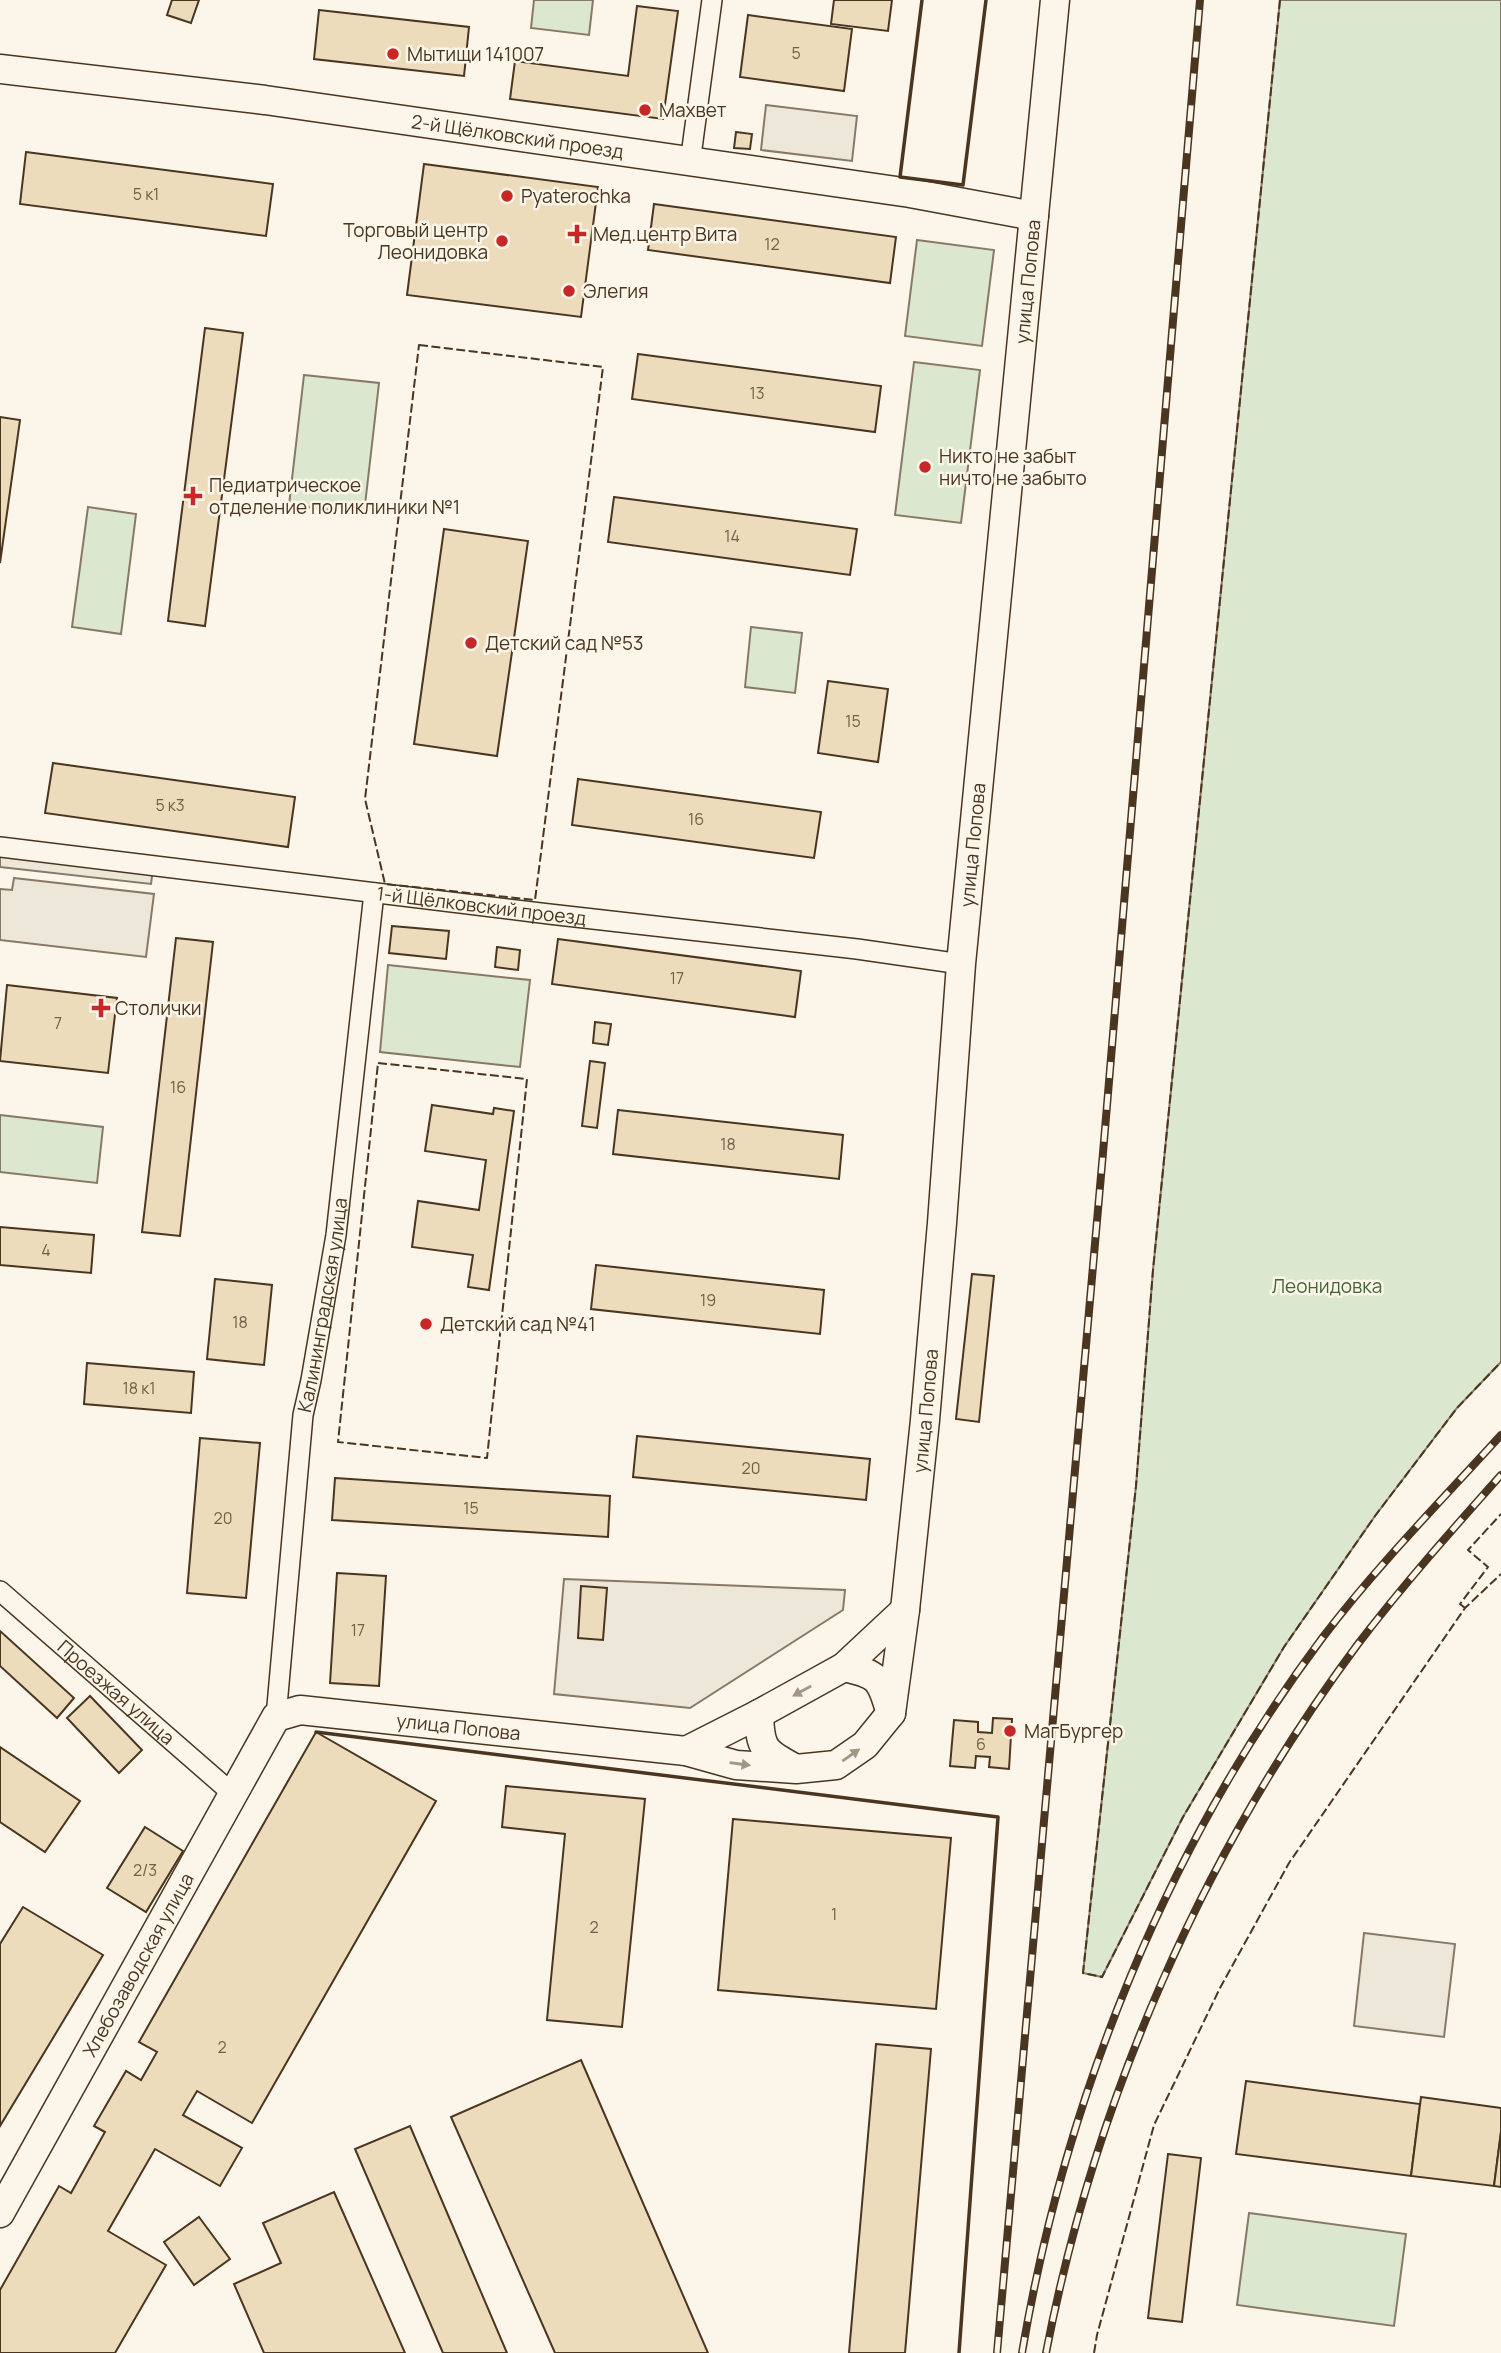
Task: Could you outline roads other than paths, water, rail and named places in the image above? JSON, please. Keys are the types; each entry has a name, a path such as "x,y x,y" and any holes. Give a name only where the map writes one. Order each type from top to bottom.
{"street":[{"path":"690,163 712,0"},
{"name":"улица Попова","path":"891,1713 905,1610 943,1223 961,964 1055,0"},
{"name":"2-й Щёлковский проезд","path":"0,69 265,100 910,193 1034,216"},
{"name":"1-й Щёлковский проезд","path":"0,847 857,948 961,964"},
{"name":"Калининградская улица","path":"276,1717 303,1415 337,1235 374,893"},
{"name":"Проезжая улица","path":"0,1591 233,1794"},
{"path":"686,1751 844,1667 905,1610"},
{"path":"759,1714 760,1736 769,1754 796,1769 836,1765 865,1745 891,1713 883,1686 870,1673 844,1667"},
{"name":"улица Попова","path":"276,1717 300,1710 686,1751 736,1765 796,1769"},
{"name":"Хлебозаводская улица","path":"0,2213 276,1717"}],"railway":[{"path":"997,2353 1103,1153 1200,0"},
{"path":"1022,2353 1041,2258 1065,2163 1095,2069 1130,1977 1171,1888 1216,1801 1267,1717 1323,1637 1387,1559 1501,1435"},
{"path":"1046,2353 1067,2258 1094,2164 1125,2072 1162,1981 1204,1893 1251,1807 1302,1724 1358,1644 1410,1579 1501,1475"}],"place":[{"name":"Мытищи 141007","path":"393,54"},
{"name":"Махвет","path":"645,110"},
{"name":"Pyaterochka","path":"507,196"},
{"name":"Мед.центр Вита","path":"577,234"},
{"name":"Торговый центр Леонидовка","path":"502,241"},
{"name":"Элегия","path":"569,291"},
{"name":"Никто не забыт ничто не забыто","path":"925,467"},
{"name":"Педиатрическое отделение поликлиники №1","path":"193,496"},
{"name":"Детский сад №53","path":"471,643"},
{"name":"Столички","path":"101,1008"},
{"name":"Детский сад №41","path":"426,1324"},
{"name":"МагБургер","path":"1010,1731"}],"park label":[{"name":"Леонидовка","path":"1327,1286"}]}
